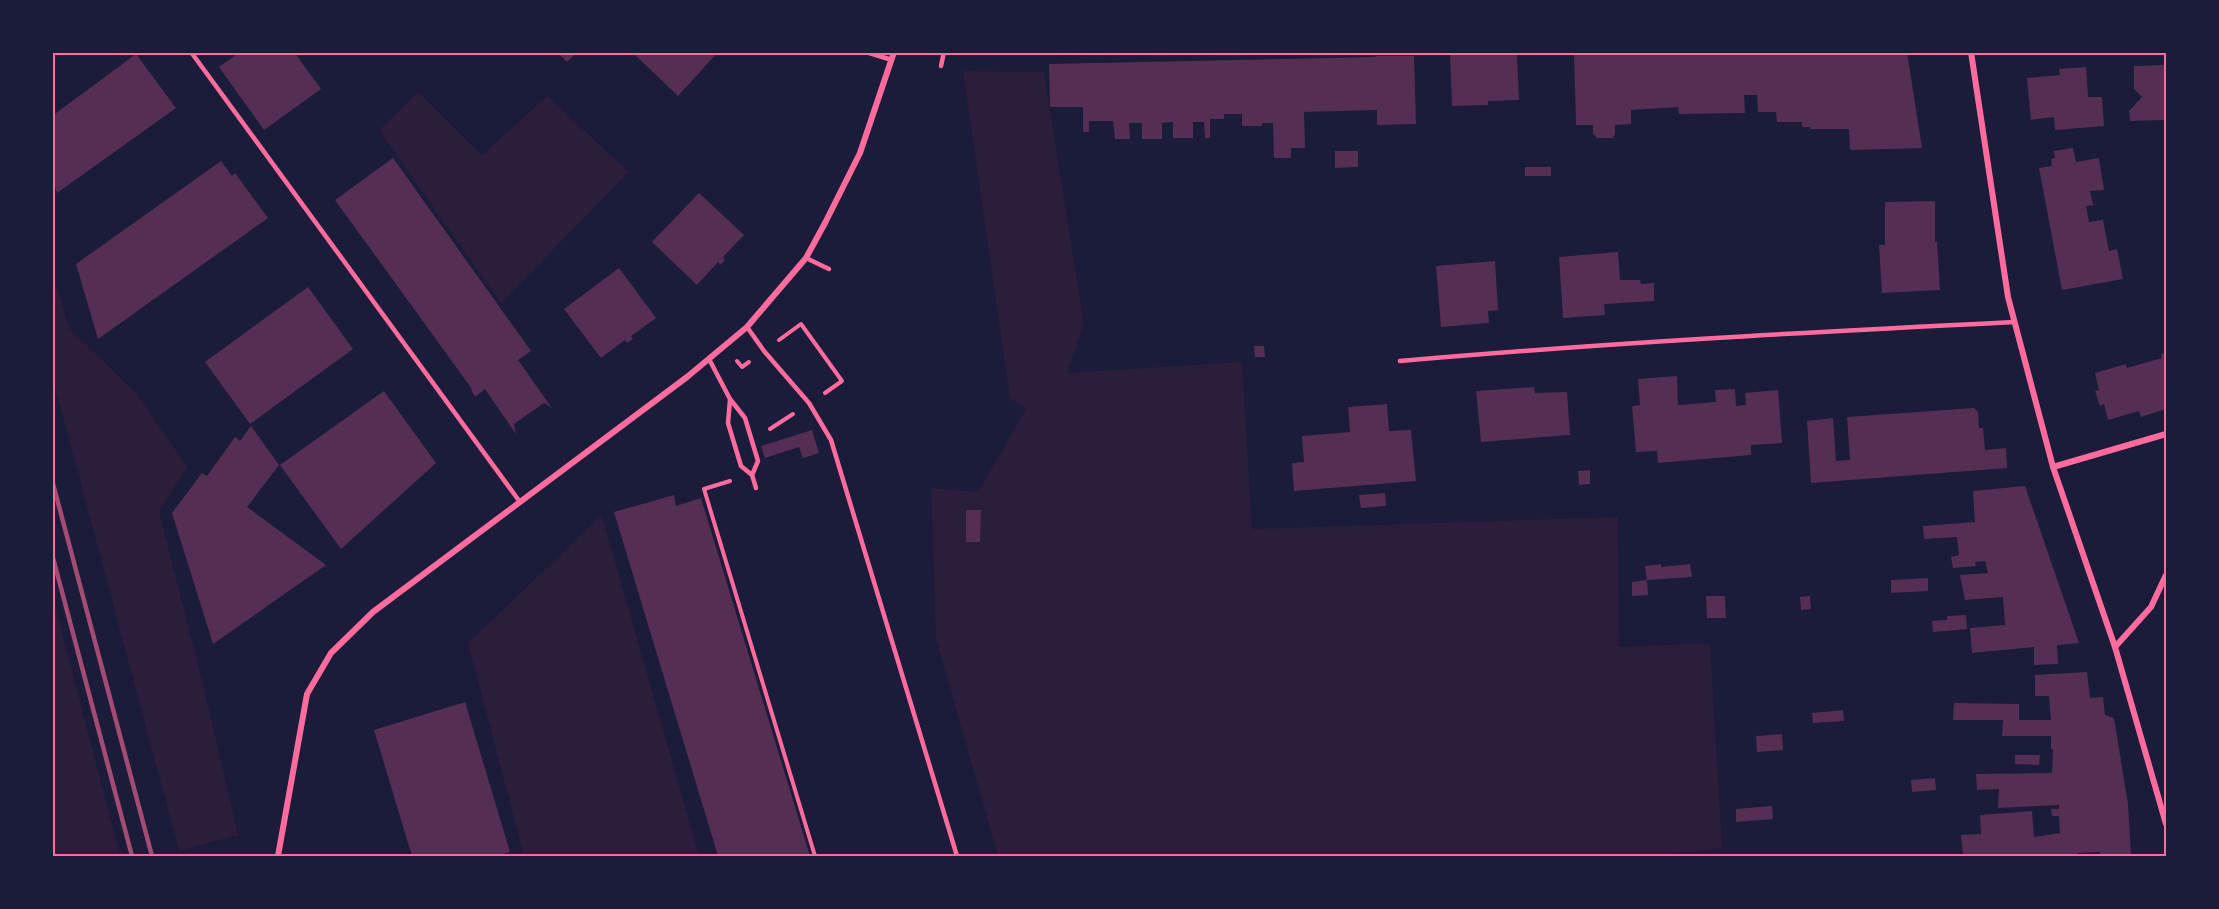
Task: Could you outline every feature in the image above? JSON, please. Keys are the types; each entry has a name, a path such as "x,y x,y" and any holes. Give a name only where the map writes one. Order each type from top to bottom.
{"street":[{"path":"278,856 307,694 331,653 374,612 709,359 747,327 806,258 825,223 860,153 894,52"},
{"path":"1971,52 2008,297 2053,467 2115,647 2166,824"},
{"path":"2053,467 2166,434"},
{"path":"2115,647 2151,607 2166,575"}],"lane":[{"path":"191,52 520,502"},
{"path":"866,52 892,60"},
{"path":"941,66 944,52"},
{"path":"806,258 829,269"},
{"path":"1400,361 1810,332 2015,322"},
{"path":"747,327 764,351 809,404 831,440 957,856"},
{"path":"709,359 730,399 745,417 758,461 752,475"},
{"path":"730,399 728,423 741,466 752,475 756,488"}],"path":[{"path":"752,475 704,489 815,856"}],"shaded area":[{"path":"963,71 1044,72 1084,325 1067,373 1242,362 1252,529 1618,517 1619,647 1710,643 1722,848 1654,856 998,856 936,639 931,488 978,492 1026,409 1010,398"},
{"path":"418,92 482,155 547,96 629,172 501,303 379,130"},
{"path":"52,271 69,328 137,394 187,467 159,512 203,684 238,835 179,851 53,379"},
{"path":"602,515 699,856 524,856 468,643"},
{"path":"53,597 120,856 53,856"}],"building":[{"path":"240,52 294,52 321,89 264,130 219,67"},
{"path":"557,52 577,52 567,62"},
{"path":"632,52 718,52 678,96"},
{"path":"1583,52 1907,52 1922,148 1850,150 1849,129 1810,129 1810,127 1802,127 1802,122 1777,122 1776,112 1758,112 1757,95 1744,95 1745,113 1679,114 1678,107 1631,110 1631,124 1615,125 1613,138 1597,138 1593,134 1593,125 1576,125 1574,54"},
{"path":"136,54 176,108 57,193 52,177 52,116"},
{"path":"1450,55 1517,55 1519,100 1488,101 1488,105 1452,106"},
{"path":"1414,56 1416,124 1377,125 1377,110 1304,112 1305,148 1291,148 1291,158 1274,158 1273,123 1262,123 1262,126 1242,126 1242,114 1224,114 1224,119 1210,119 1210,138 1205,138 1204,122 1193,122 1193,138 1173,138 1173,122 1162,123 1162,139 1142,139 1142,123 1129,123 1130,139 1115,139 1113,121 1089,121 1089,132 1083,132 1083,107 1050,107 1049,64"},
{"path":"2166,65 2166,120 2130,121 2129,111 2142,97 2134,89 2134,66"},
{"path":"2086,67 2088,97 2102,97 2104,126 2055,130 2054,117 2031,120 2027,78 2060,75 2059,69"},
{"path":"2073,148 2076,162 2099,158 2104,190 2090,191 2093,205 2086,206 2089,222 2103,220 2109,251 2117,249 2123,279 2062,290 2039,168 2052,166 2051,159 2055,158 2054,151"},
{"path":"1335,151 1358,151 1358,167 1335,168"},
{"path":"393,158 531,351 518,360 552,408 544,403 514,424 516,434 485,389 475,397 472,389 335,200"},
{"path":"221,161 232,176 235,173 268,218 98,339 76,264"},
{"path":"1525,167 1551,167 1551,176 1525,176"},
{"path":"699,193 744,235 723,257 725,260 720,265 718,262 697,285 652,242"},
{"path":"1935,201 1935,242 1937,241 1940,290 1882,293 1879,245 1885,245 1885,202"},
{"path":"1618,252 1620,280 1640,280 1641,284 1654,283 1654,301 1604,304 1605,315 1563,318 1559,257"},
{"path":"1495,261 1498,310 1488,311 1489,323 1441,327 1436,266"},
{"path":"619,268 656,318 631,336 633,339 627,343 625,340 601,358 564,309"},
{"path":"308,287 353,349 250,424 205,362"},
{"path":"1254,346 1264,346 1265,357 1255,357"},
{"path":"2166,353 2166,409 2141,417 2139,411 2108,420 2104,404 2100,406 2095,391 2099,390 2095,373 2126,364 2127,368 2162,358 2161,354"},
{"path":"1677,376 1678,405 1716,402 1715,390 1735,389 1736,406 1746,405 1745,393 1778,390 1782,443 1751,445 1751,455 1658,463 1657,451 1636,452 1632,406 1640,405 1638,379"},
{"path":"1534,387 1535,393 1567,392 1570,435 1481,442 1476,391"},
{"path":"384,391 436,463 341,549 280,465"},
{"path":"1387,404 1389,431 1411,430 1416,481 1294,491 1292,463 1304,462 1302,436 1350,432 1348,407"},
{"path":"1974,408 1978,412 1979,428 1983,428 1985,450 2006,448 2007,468 1811,483 1807,421 1833,418 1836,461 1850,460 1847,417"},
{"path":"251,426 279,465 247,507 326,565 213,644 172,513 202,473 207,476 235,437 240,441"},
{"path":"812,430 819,453 803,458 799,447 765,458 761,446"},
{"path":"1590,470 1590,484 1579,485 1578,471"},
{"path":"2025,486 2079,643 2057,645 2058,664 2034,665 2034,647 1972,653 1970,628 2005,625 2003,597 1965,600 1960,575 1988,573 1985,561 1975,562 1976,566 1953,568 1951,557 1959,555 1957,537 1924,539 1923,526 1975,522 1973,491"},
{"path":"1385,493 1386,506 1361,508 1359,495"},
{"path":"674,495 676,506 701,498 810,856 718,856 614,512"},
{"path":"966,510 981,510 980,542 966,542"},
{"path":"1661,564 1661,567 1690,564 1692,577 1647,580 1645,566"},
{"path":"1928,578 1928,591 1891,593 1891,580"},
{"path":"1647,580 1648,595 1632,596 1632,582"},
{"path":"1706,596 1725,596 1726,618 1707,618"},
{"path":"1810,596 1811,609 1801,610 1800,597"},
{"path":"1966,615 1967,629 1933,632 1932,621 1947,620 1947,616"},
{"path":"2087,672 2090,698 2103,697 2105,715 2114,718 2128,804 2131,856 2100,856 2100,852 2077,853 2077,856 1963,856 1961,835 1981,834 1980,815 2032,811 2034,837 2060,833 2059,816 2052,816 2051,809 2059,809 2059,805 1998,808 1999,789 1977,790 1976,774 2052,773 2051,736 2002,736 2003,720 1953,720 1954,703 2019,704 2019,720 2051,720 2049,696 2035,696 2035,675"},
{"path":"465,702 510,852 495,856 412,856 374,730"},
{"path":"1843,710 1844,721 1813,723 1812,713"},
{"path":"1782,734 1783,750 1757,752 1756,736"},
{"path":"2015,755 2040,755 2039,765 2015,764"},
{"path":"1935,778 1936,790 1912,792 1911,780"},
{"path":"1772,806 1773,819 1736,822 1736,809"}],"railway":[{"path":"52,480 152,856"},
{"path":"52,554 132,856"}]}
